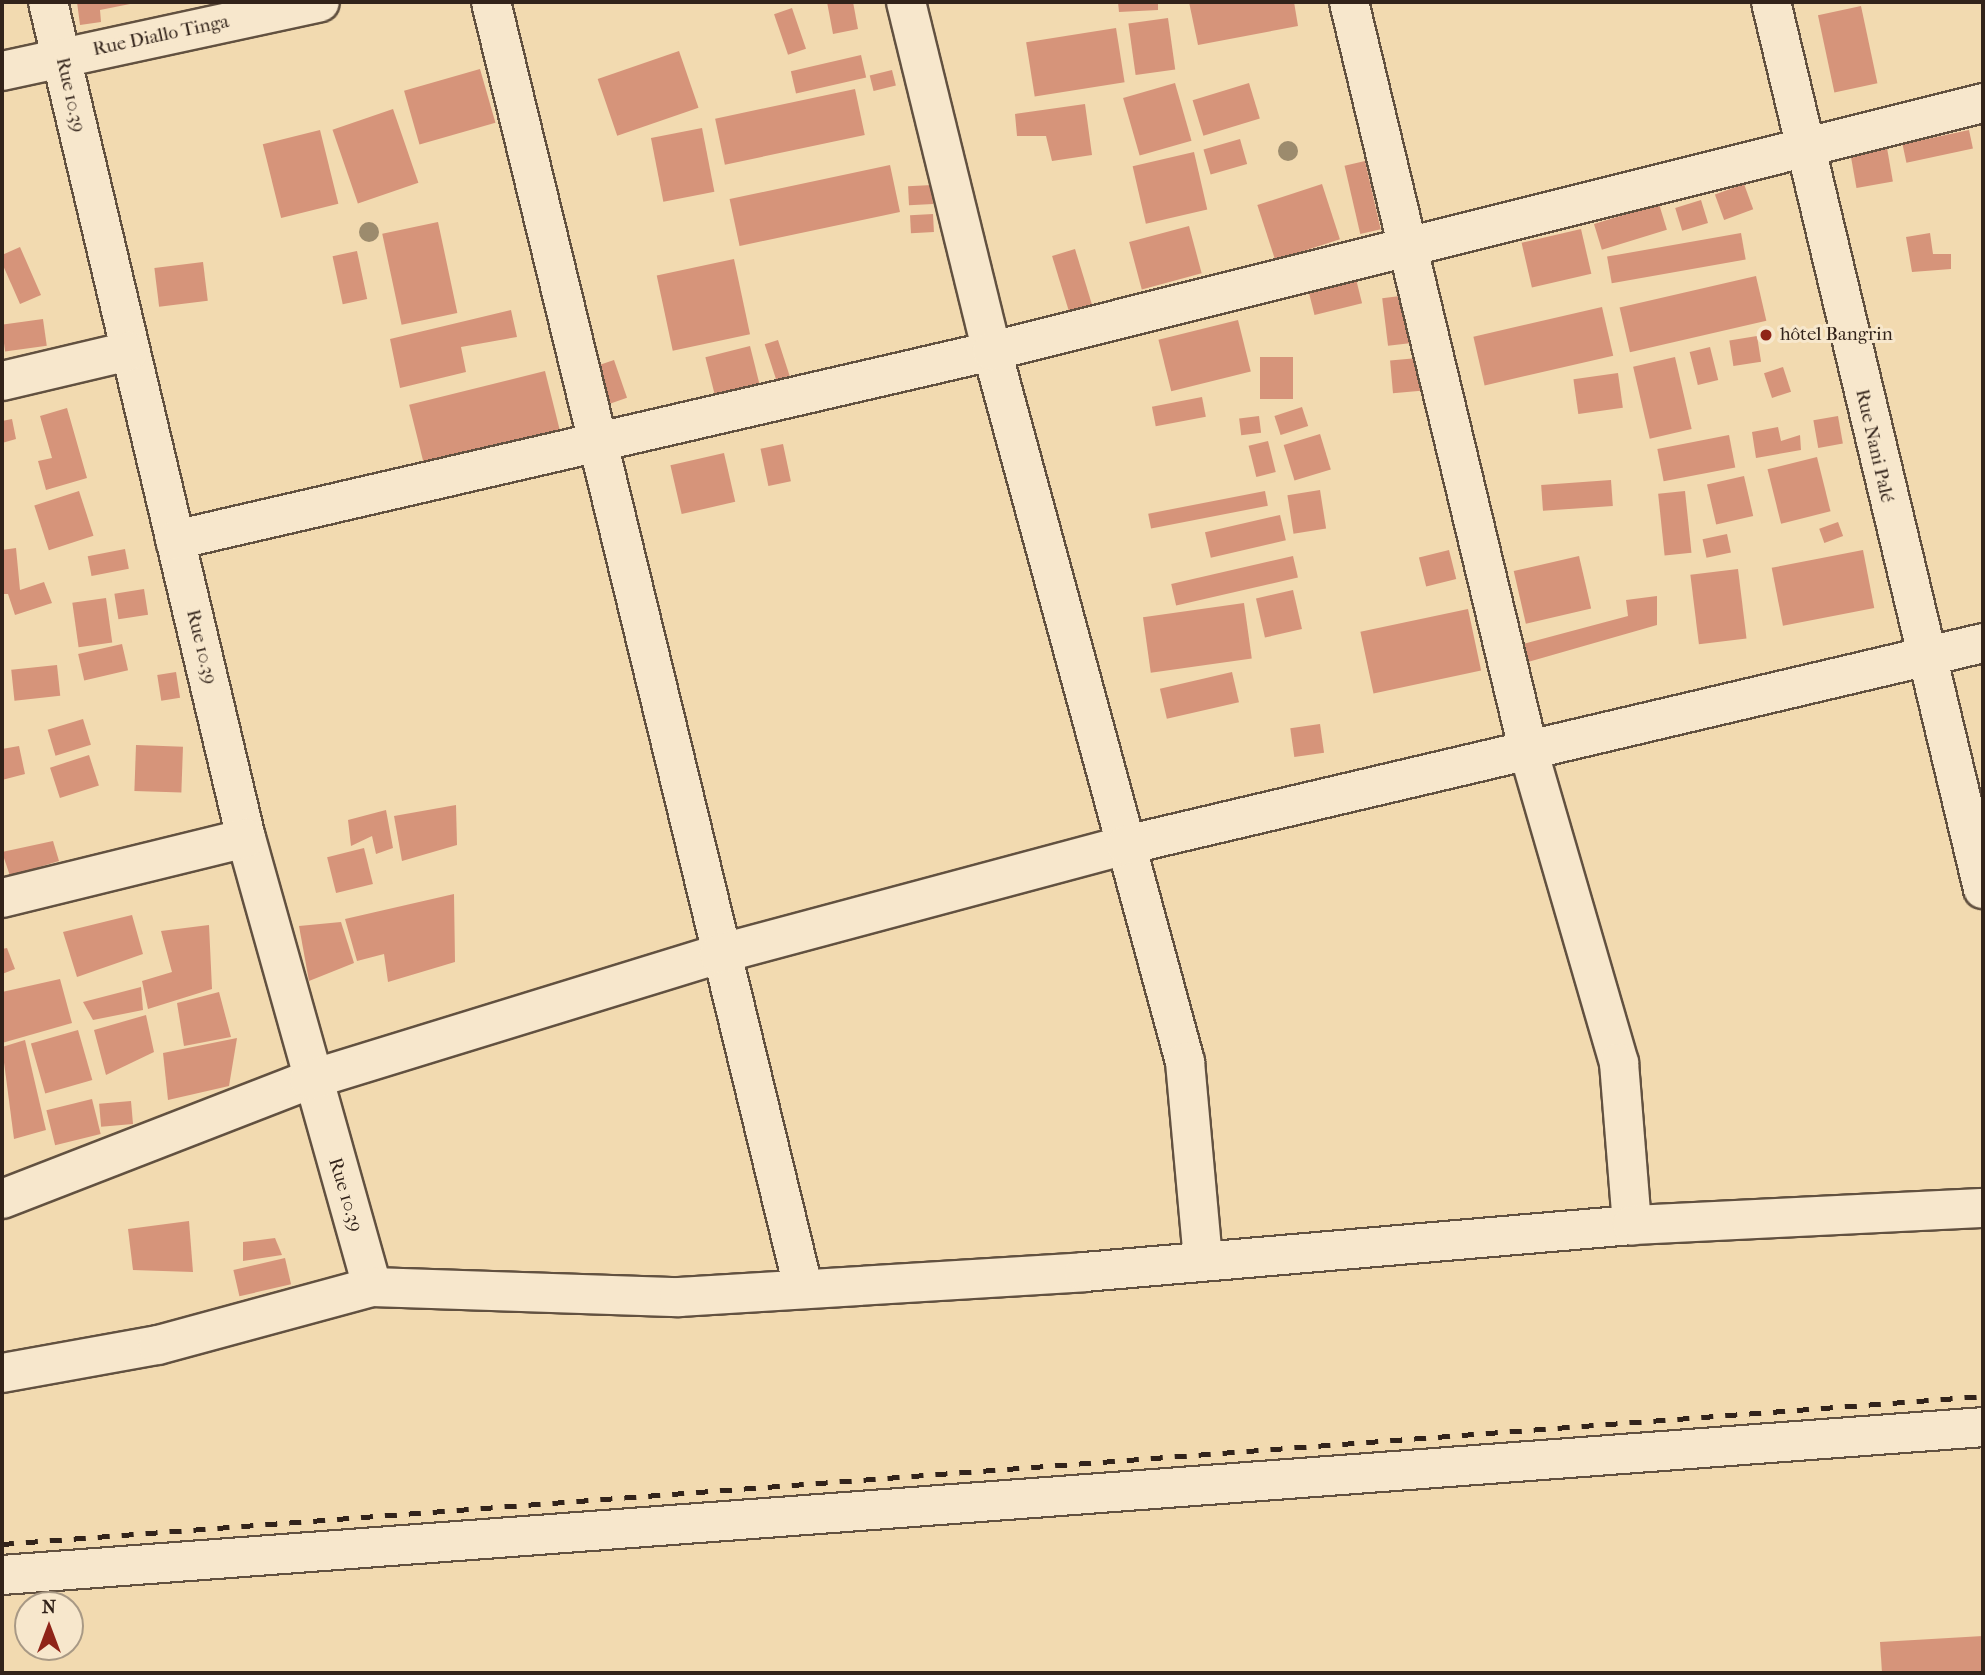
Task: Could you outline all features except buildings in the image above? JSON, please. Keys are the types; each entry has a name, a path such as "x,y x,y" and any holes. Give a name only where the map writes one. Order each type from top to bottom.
{"street":[{"name":"Rue 10.39","path":"48,2 246,838 309,1080 372,1287"},
{"name":"Rue Diallo Tinga","path":"2,71 320,2"},
{"path":"491,2 600,438 719,954 803,1287"},
{"path":"906,2 992,351 1185,1062 1203,1260"},
{"path":"1349,2 1529,753 1619,1063 1632,1225"},
{"name":"Rue Nani Palé","path":"1771,2 1807,147 1924,658 1983,888"},
{"path":"175,540 600,438 992,351 1407,242 1983,103"},
{"path":"2,381 129,352"},
{"path":"2,1199 309,1080 719,954 1126,845 1529,753 1983,643"},
{"path":"2,898 246,838"},
{"path":"2,1373 158,1345 372,1287 629,1297 1203,1260 1632,1225 1983,1208"},
{"path":"2,1575 1983,1427"}],"railway":[{"path":"2,1544 1983,1396"}],"place":[{"name":"hôtel Bangrin","path":"1766,335"}]}
